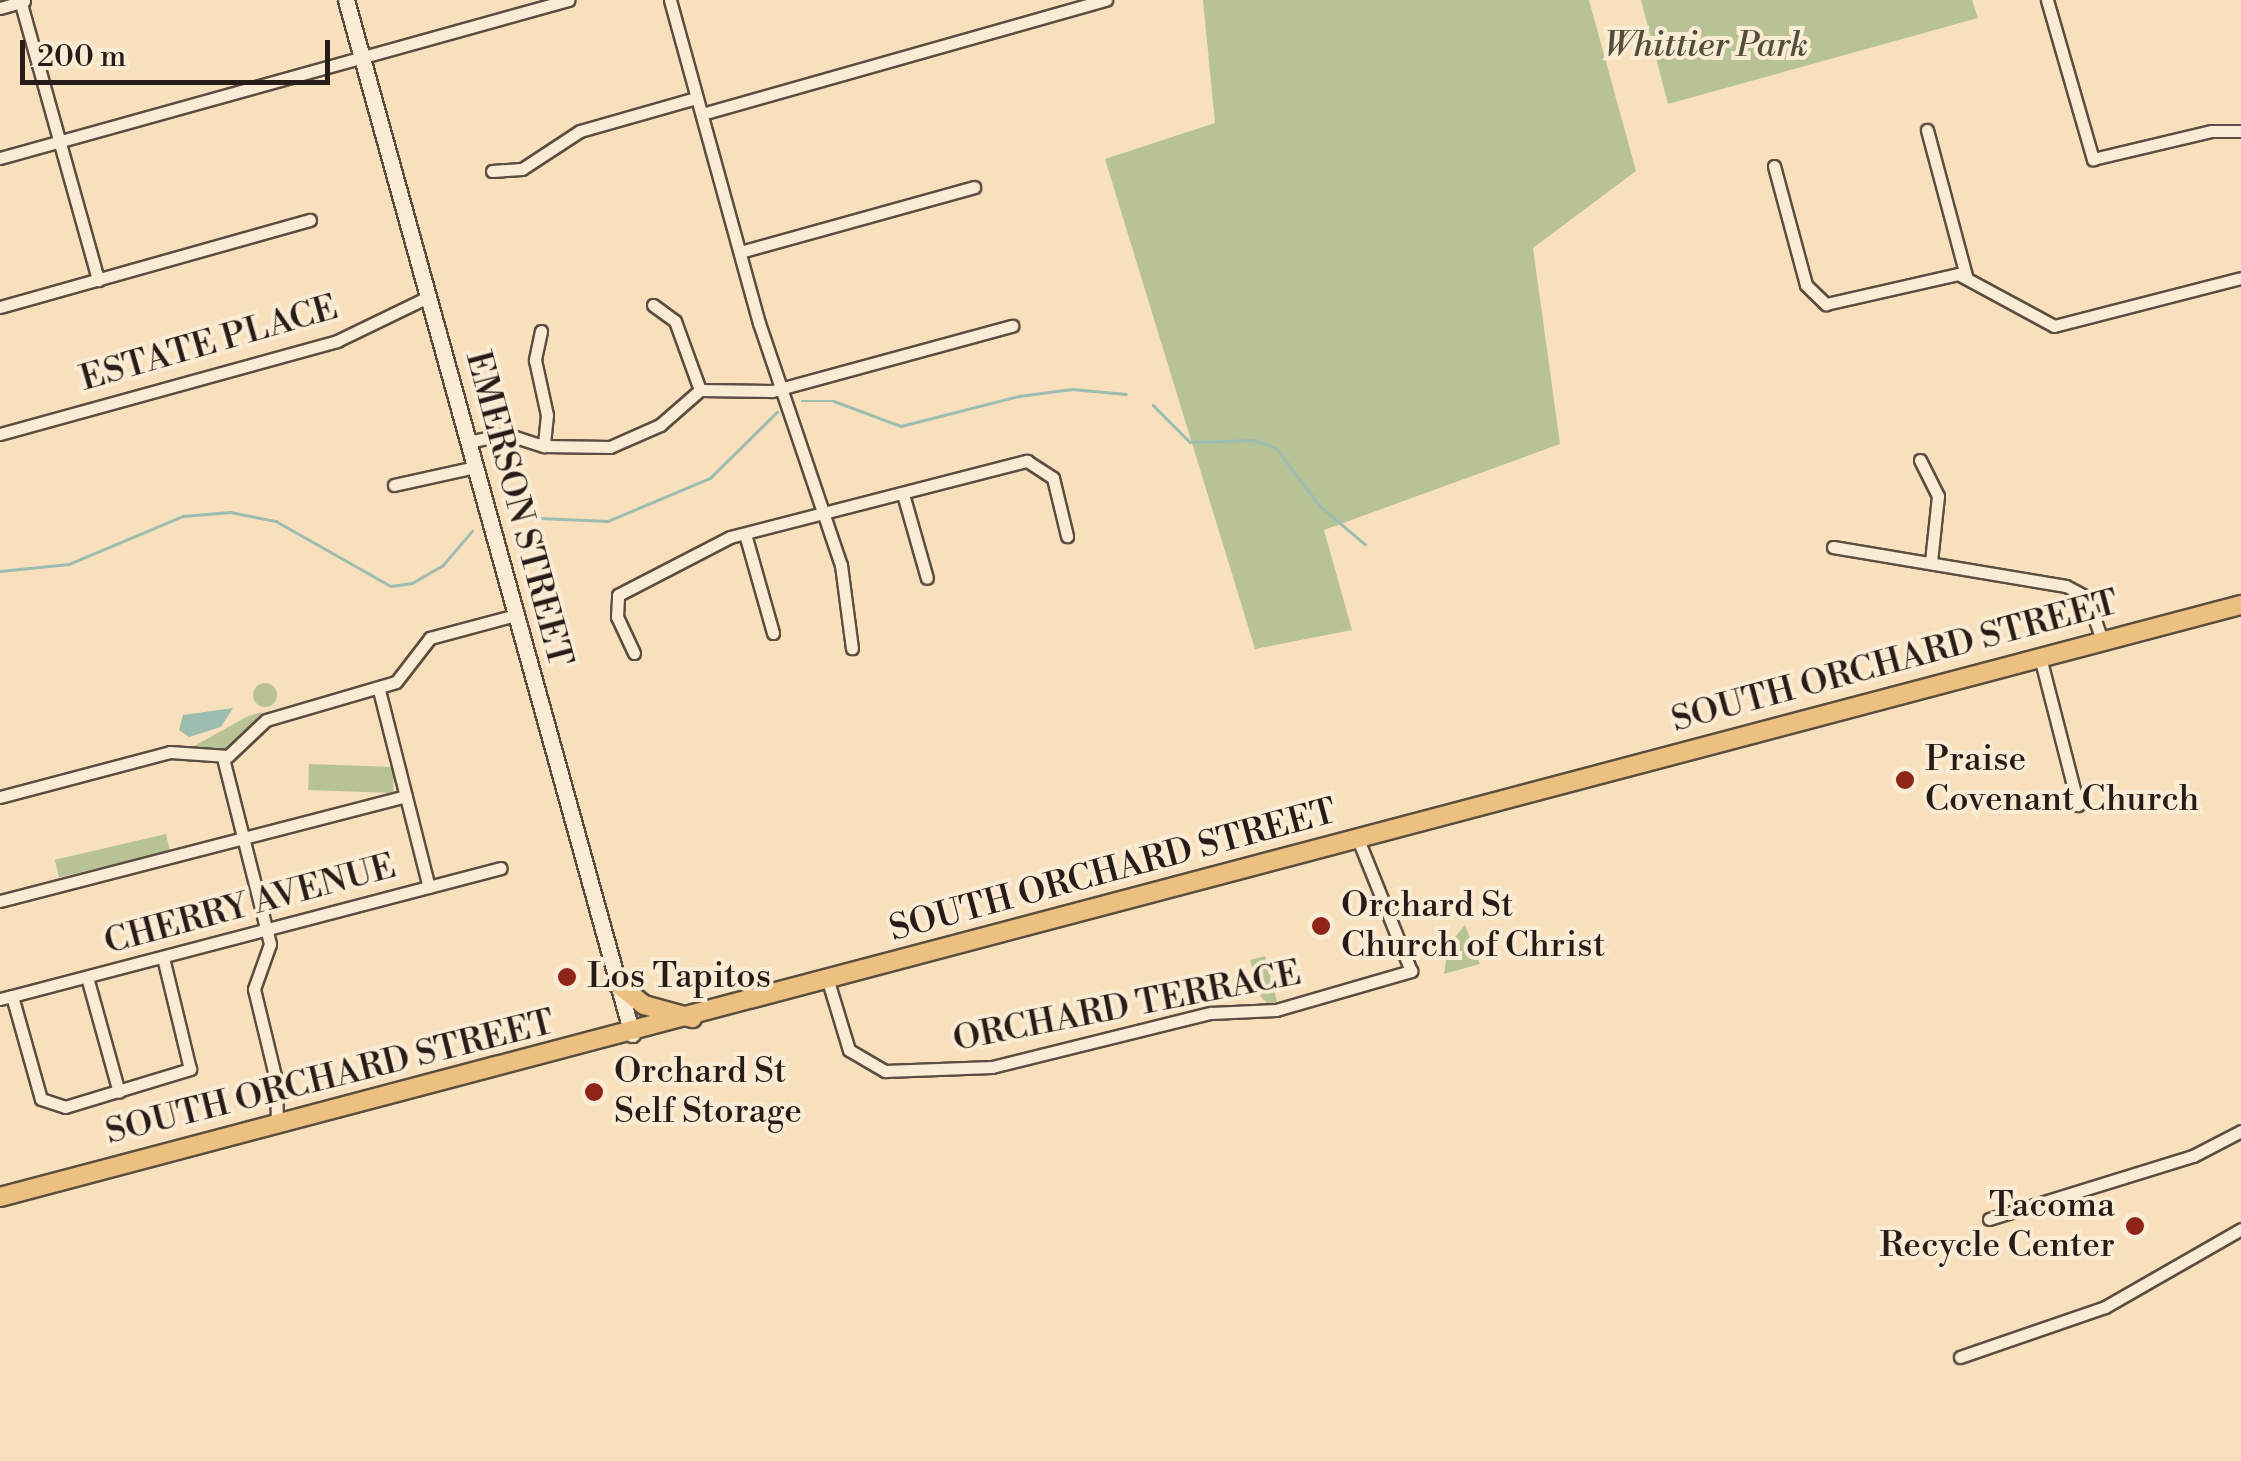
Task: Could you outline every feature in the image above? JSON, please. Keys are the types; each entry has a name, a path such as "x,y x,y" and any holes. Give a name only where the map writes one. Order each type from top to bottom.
{"main road":[{"name":"EMERSON STREET","path":"346,0 632,1034"},
{"name":"SOUTH ORCHARD STREET","path":"0,1197 632,1034 2241,605"},
{"path":"618,984 644,1005 692,1018"}],"street":[{"path":"0,158 568,0"},
{"path":"670,0 740,252 786,388 819,515 840,565 852,648"},
{"path":"702,114 1106,0"},
{"path":"2047,0 2093,160 2210,131 2241,131"},
{"path":"0,8 23,1 98,280"},
{"path":"492,171 522,169 580,131 696,98"},
{"path":"1926,130 1966,276"},
{"path":"1774,166 1800,267 1819,302 1946,274 1966,276 2054,326 2241,278"},
{"path":"740,252 974,186"},
{"path":"0,307 310,220"},
{"name":"ESTATE PLACE","path":"0,434 337,341 428,297"},
{"path":"654,305 675,321 700,390"},
{"path":"468,442 506,434 544,446 577,450 630,441 660,425 700,390 786,388 1012,326"},
{"path":"541,331 535,360 548,415 544,446"},
{"path":"1920,460 1938,496 1931,562"},
{"path":"634,653 616,608 623,590 745,534 1035,463 1053,478 1067,536"},
{"path":"394,486 475,467"},
{"path":"903,494 926,578"},
{"path":"745,534 773,633"},
{"path":"1833,547 2074,588 2090,602 2102,640"},
{"path":"0,797 170,752 223,758 242,748 266,720 379,690 404,674 430,638 516,615"},
{"path":"2040,656 2078,805"},
{"path":"379,690 429,887"},
{"path":"223,758 270,952 254,989 276,1080 276,1125"},
{"path":"0,901 406,796"},
{"name":"ORCHARD TERRACE","path":"828,981 854,1056 885,1072 1031,1060 1211,1013 1256,1014 1374,984 1407,974 1413,964 1358,839"},
{"name":"CHERRY AVENUE","path":"6,998 501,868"},
{"path":"6,998 38,1092 54,1107 183,1075 192,1064 163,956"},
{"path":"87,977 119,1092"},
{"path":"1988,1219 2193,1156 2241,1130"},
{"path":"1960,1357 2105,1307 2241,1229"}],"green space":[{"path":"1203,0 1589,0 1636,171 1533,248 1560,444 1324,530 1352,630 1255,649 1105,159 1215,123"},
{"name":"Whittier Park","path":"1641,0 1972,0 1978,18 1668,104"},
{"path":"265,683 277,695 265,707 253,695"},
{"path":"262,712 230,751 189,749 248,716"},
{"path":"309,764 394,767 393,793 308,790"},
{"path":"166,834 170,852 59,877 55,860"},
{"path":"1465,925 1480,964 1444,974 1448,946"},
{"path":"1265,956 1277,1001 1269,1005 1260,996 1250,960"}],"shaded area":[{"path":"233,708 221,727 189,737 179,730 183,715"}],"waterway":[{"path":"802,401 834,401 901,426 1019,396 1072,389 1126,394"},
{"path":"1153,405 1190,442 1255,440 1276,448 1320,506 1365,544"},
{"path":"516,517 608,521 710,478 777,412"},
{"path":"0,571 69,564 183,516 230,512 276,521 391,586 412,583 442,566 472,531"}],"place":[{"name":"Praise Covenant Church","path":"1905,780"},
{"name":"Orchard St Church of Christ","path":"1321,926"},
{"name":"Los Tapitos","path":"567,977"},
{"name":"Orchard St Self Storage","path":"594,1092"},
{"name":"Tacoma Recycle Center","path":"2135,1226"}]}
